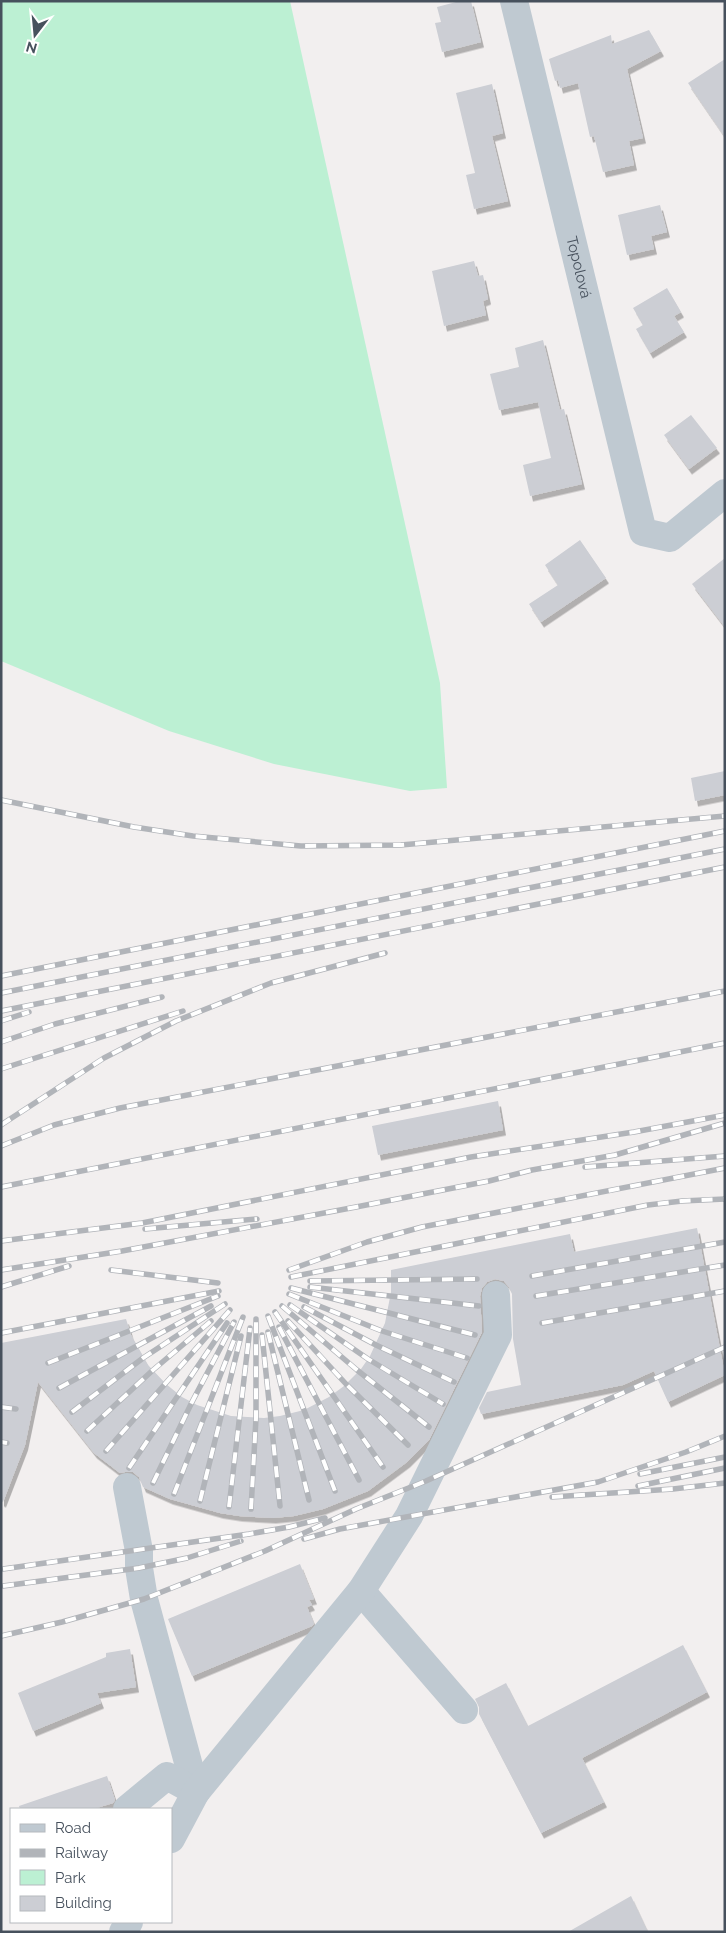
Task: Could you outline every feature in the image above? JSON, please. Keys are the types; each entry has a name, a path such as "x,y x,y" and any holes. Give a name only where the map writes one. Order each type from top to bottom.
{"street":[{"name":"Topolová","path":"514,1 642,532 670,538 725,492"},
{"path":"172,1837 196,1792 361,1591 413,1508 498,1335 496,1295"},
{"path":"127,1487 139,1551 139,1568 144,1599 196,1792"},
{"path":"361,1591 464,1710"},
{"path":"128,1808 168,1776 196,1792"}],"green space":[{"path":"1,1 290,1 440,683 447,788 410,791 274,764 169,731 1,661"}],"building":[{"path":"460,1 471,1 481,42 442,52 435,23 441,22 437,7"},
{"path":"649,30 661,51 627,69 643,138 629,141 634,165 603,172 594,136 590,137 578,83 560,88 558,80 555,81 549,59 611,35 612,44"},
{"path":"725,59 725,137 688,83"},
{"path":"492,84 503,133 492,136 508,201 474,209 466,175 475,173 456,93"},
{"path":"660,205 667,232 651,236 654,249 627,255 618,215"},
{"path":"474,261 478,276 483,275 488,299 483,301 486,315 444,326 432,271"},
{"path":"667,288 681,312 674,316 684,332 650,353 636,329 643,325 633,308"},
{"path":"543,340 560,410 564,409 582,484 530,496 523,465 551,458 538,402 499,410 490,374 519,367 515,348"},
{"path":"691,415 717,448 689,469 664,435"},
{"path":"580,540 606,578 541,622 529,604 558,585 545,565"},
{"path":"725,558 725,627 692,584"},
{"path":"725,771 725,795 695,801 691,778"},
{"path":"498,1101 503,1130 378,1155 372,1126"},
{"path":"697,1228 725,1375 668,1402 654,1371 623,1385 481,1414 479,1408 487,1392 521,1385 513,1339 512,1294 504,1281 495,1279 487,1282 482,1288 480,1296 482,1332 429,1440 407,1462 368,1491 323,1509 294,1516 273,1518 220,1513 170,1499 143,1487 139,1477 133,1472 120,1473 94,1453 38,1382 25,1445 3,1502 1,1501 1,1343 126,1319 131,1335 148,1365 182,1397 197,1405 231,1416 264,1418 280,1416 304,1410 329,1397 344,1386 361,1369 370,1356 385,1323 391,1292 391,1270 570,1234 574,1252"},
{"path":"300,1564 314,1599 309,1600 312,1605 307,1607 314,1624 192,1676 168,1619"},
{"path":"683,1645 707,1692 582,1758 604,1802 541,1833 479,1714 479,1707 475,1699 506,1683 528,1726"},
{"path":"130,1649 136,1687 97,1693 101,1703 33,1731 18,1693 106,1657 106,1653"},
{"path":"107,1776 115,1800 113,1803 96,1808 20,1808 19,1806"},
{"path":"631,1896 648,1932 568,1932"}],"railway":[{"path":"1,800 134,827 193,836 301,846 401,845 725,816"},
{"path":"1,976 725,831"},
{"path":"1,993 725,849"},
{"path":"1,1011 725,867"},
{"path":"1,1125 104,1058 176,1021 271,983 385,953"},
{"path":"1,1146 54,1125 120,1108 725,991"},
{"path":"1,1042 55,1024 162,997"},
{"path":"1,1069 183,1011"},
{"path":"1,1021 29,1012"},
{"path":"1,1187 725,1043"},
{"path":"1,1241 142,1223 471,1157 634,1132 725,1115"},
{"path":"1,1270 122,1251 489,1181 532,1170 615,1155 725,1123"},
{"path":"585,1167 725,1156"},
{"path":"289,1270 367,1242 422,1227 725,1168"},
{"path":"291,1277 648,1205 725,1199"},
{"path":"145,1229 257,1219"},
{"path":"532,1276 725,1242"},
{"path":"536,1296 725,1265"},
{"path":"1,1287 69,1266"},
{"path":"111,1270 218,1283"},
{"path":"310,1281 477,1279"},
{"path":"310,1287 479,1306"},
{"path":"291,1288 475,1335"},
{"path":"1,1333 219,1291"},
{"path":"542,1323 725,1291"},
{"path":"289,1294 382,1331 467,1358"},
{"path":"48,1363 218,1296"},
{"path":"72,1412 143,1358 225,1304"},
{"path":"290,1305 368,1359 443,1404"},
{"path":"59,1388 211,1306"},
{"path":"282,1306 357,1370 429,1427"},
{"path":"304,1307 376,1345 454,1382"},
{"path":"106,1451 230,1310"},
{"path":"275,1312 383,1467"},
{"path":"268,1316 335,1491"},
{"path":"174,1494 243,1317"},
{"path":"251,1509 256,1418 256,1319"},
{"path":"87,1431 153,1370 211,1321"},
{"path":"288,1321 346,1384 408,1445"},
{"path":"153,1483 192,1402 234,1322"},
{"path":"129,1468 227,1323"},
{"path":"279,1327 359,1480"},
{"path":"229,1507 250,1328"},
{"path":"268,1332 309,1500"},
{"path":"262,1335 280,1506"},
{"path":"200,1501 241,1336"},
{"path":"1,1636 62,1622 144,1599 265,1551 356,1509 426,1481 725,1347"},
{"path":"1,1407 16,1409"},
{"path":"304,1539 340,1529 598,1482 686,1452 725,1436"},
{"path":"1,1442 7,1443"},
{"path":"640,1474 725,1457"},
{"path":"638,1486 725,1468"},
{"path":"552,1497 673,1489 725,1483"},
{"path":"3,1569 249,1534 325,1518"},
{"path":"3,1586 139,1568 187,1558 241,1541"}]}
